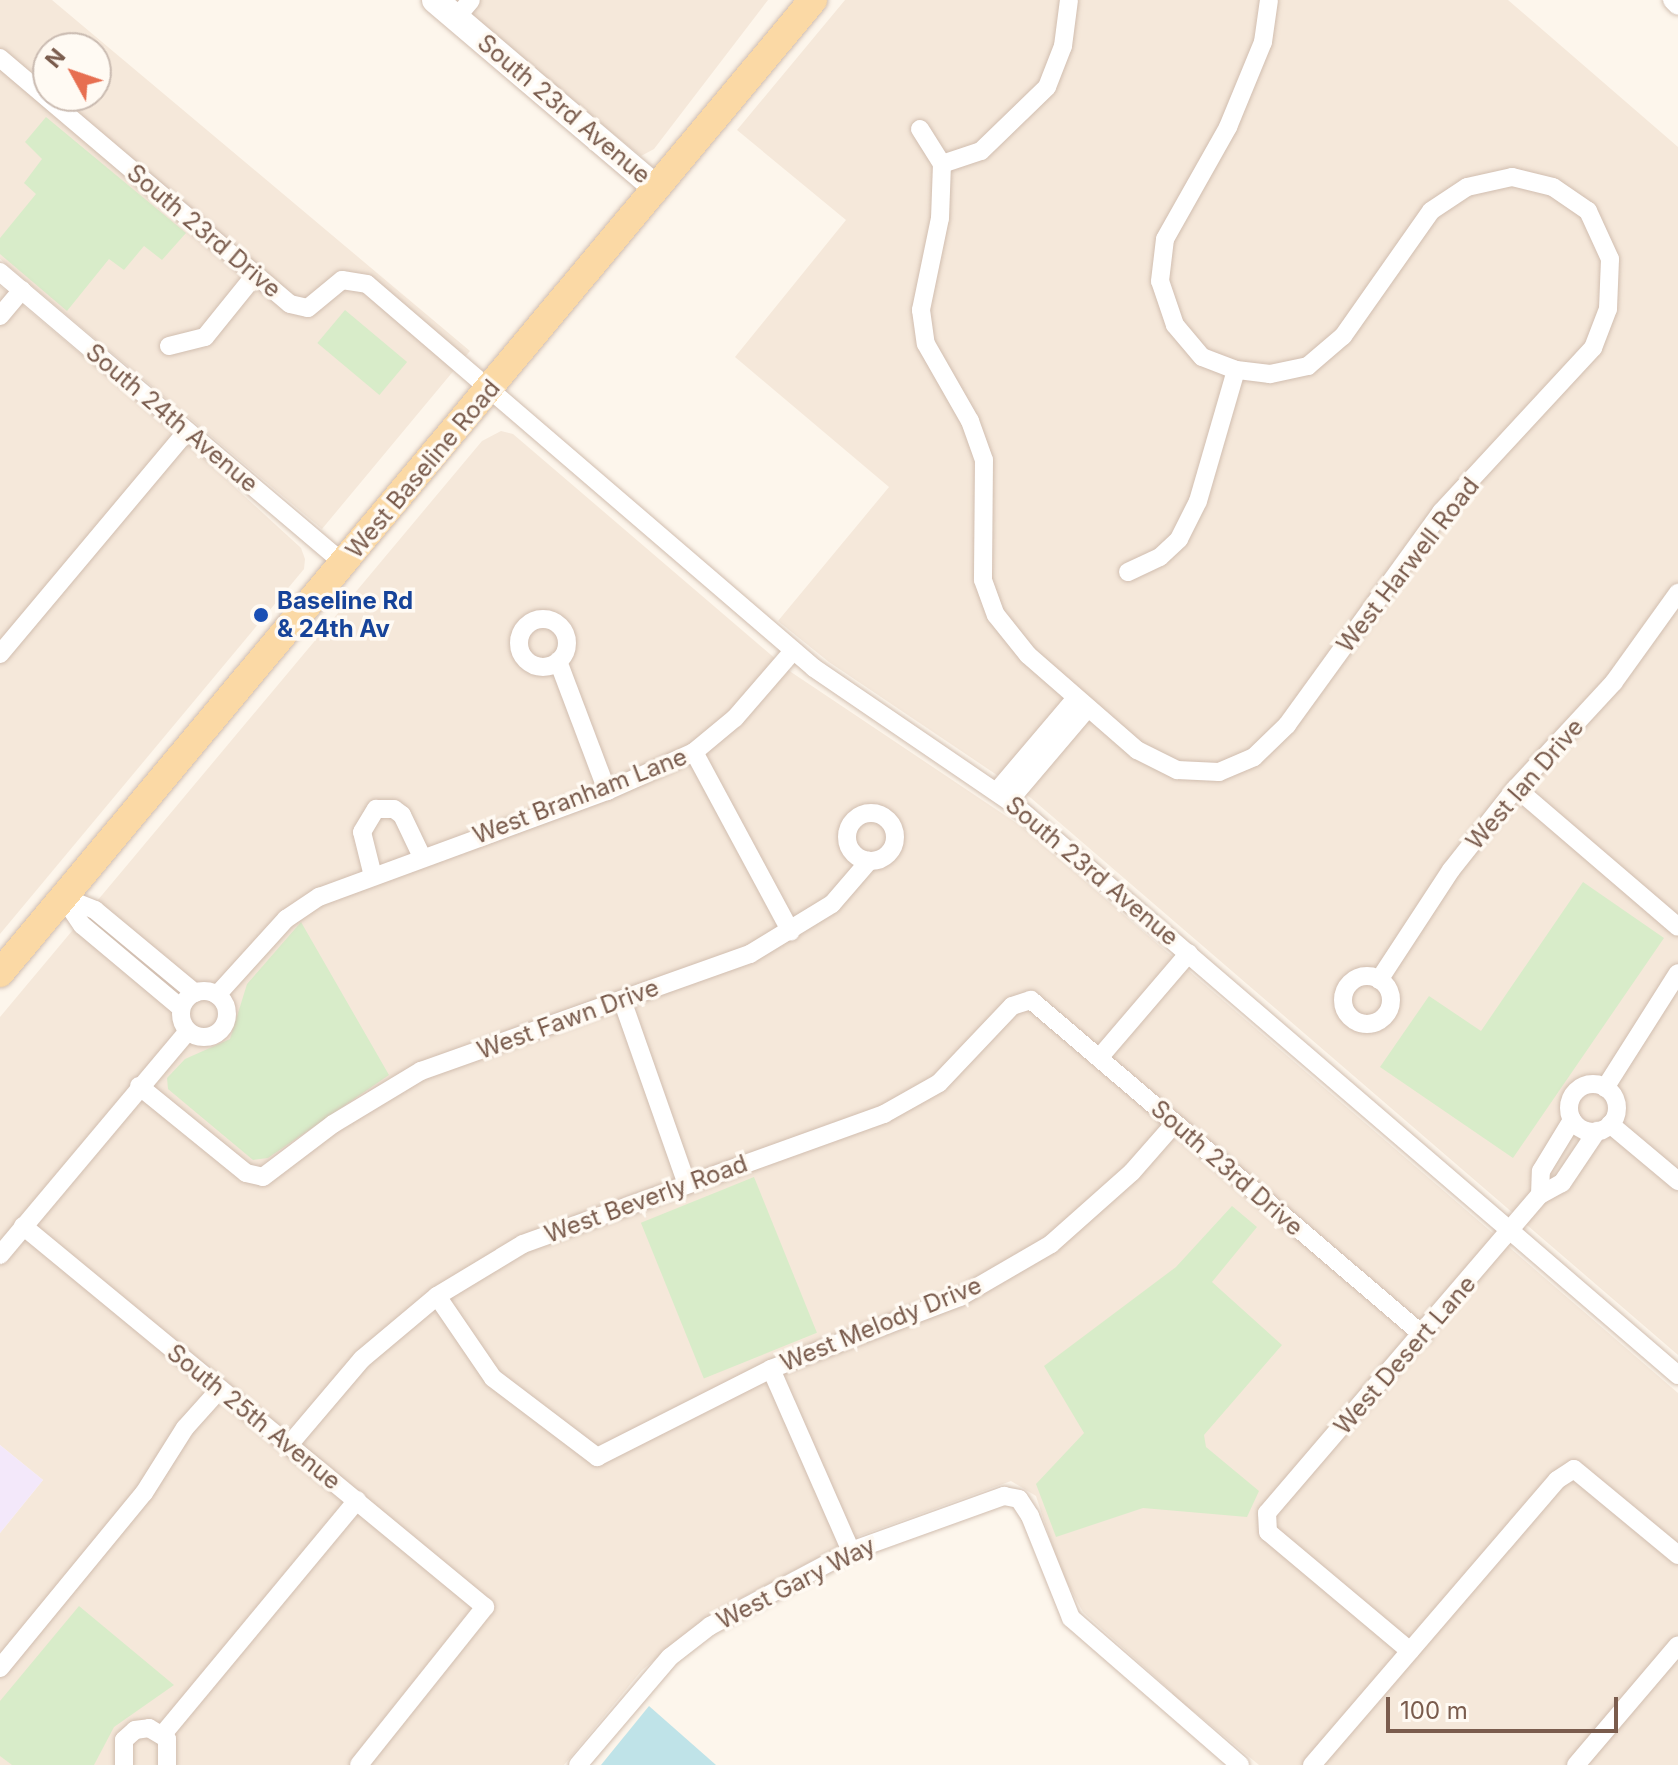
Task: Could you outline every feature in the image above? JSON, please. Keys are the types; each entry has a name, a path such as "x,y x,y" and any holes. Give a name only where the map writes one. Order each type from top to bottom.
{"main road":[{"name":"West Baseline Road","path":"0,973 813,0"}],"street":[{"name":"South 23rd Avenue","path":"435,0 463,9 656,188"},
{"path":"942,164 981,151 1047,87 1063,46 1069,0"},
{"path":"1128,572 1160,557 1179,539 1198,501 1236,370 1202,357 1175,325 1160,281 1165,239 1228,127 1263,42 1269,0"},
{"path":"1672,0 1678,6"},
{"name":"South 23rd Drive","path":"0,58 290,304 305,308 342,280 362,281 490,388"},
{"path":"920,129 942,164 940,218 921,310 926,344 970,421 984,460 983,580 1004,625 1082,703 1003,796"},
{"name":"West Harwell Road","path":"1082,703 1137,750 1177,770 1219,772 1254,757 1287,725 1441,512 1593,348 1608,309 1610,259 1588,211 1553,187 1512,177 1467,187 1431,211 1343,336 1308,366 1270,374 1236,370"},
{"name":"South 24th Avenue","path":"0,272 344,564"},
{"path":"169,346 205,337 255,275"},
{"path":"0,316 22,290"},
{"name":"South 23rd Avenue","path":"490,388 793,651 882,717 1003,796 1678,1375"},
{"path":"0,654 187,431"},
{"name":"West Ian Drive","path":"1379,980 1451,870 1516,788 1614,682 1678,593"},
{"name":"West Branham Lane","path":"217,995 286,919 319,897 607,791 694,752 735,718 793,651"},
{"path":"558,661 607,791"},
{"path":"694,752 791,932"},
{"path":"1516,788 1678,927"},
{"path":"373,876 362,832 376,809 394,809 402,815 422,857"},
{"name":"West Fawn Drive","path":"139,1086 246,1173 263,1177 333,1124 421,1071 750,954 791,932 850,888 869,861"},
{"path":"63,897 95,910 195,993 217,995 226,1007 222,1029 209,1037 188,1031"},
{"path":"63,897 82,925 181,1008 188,1031"},
{"path":"1099,1058 1189,953"},
{"path":"1605,1088 1678,973"},
{"path":"181,1008 195,993"},
{"path":"622,1000 686,1182"},
{"name":"South 23rd Drive","path":"1031,1000 1423,1335"},
{"name":"West Beverly Road","path":"289,1445 362,1359 437,1296 523,1244 686,1182 884,1114 939,1083 1012,1006 1031,1000"},
{"path":"0,1255 188,1031"},
{"path":"1604,1128 1616,1103 1605,1088 1588,1084 1576,1092 1569,1105 1572,1120 1583,1130 1604,1128 1678,1181"},
{"name":"West Desert Lane","path":"1540,1195 1541,1171 1572,1120"},
{"name":"West Melody Drive","path":"437,1296 493,1378 597,1457 771,1369 960,1297 1051,1244 1132,1172 1175,1123"},
{"name":"West Desert Lane","path":"1410,1651 1268,1532 1267,1513 1423,1335 1540,1195 1554,1190 1604,1128"},
{"path":"1552,1149 1574,1167"},
{"name":"South 25th Avenue","path":"23,1226 485,1607 359,1765"},
{"path":"771,1369 851,1551"},
{"path":"0,1668 144,1493 185,1428 220,1389"},
{"path":"1312,1765 1557,1480 1574,1469 1678,1555"},
{"name":"West Gary Way","path":"578,1765 680,1649 736,1610 851,1551 1004,1496 1019,1499 1071,1618 1240,1765"},
{"path":"163,1734 357,1500"},
{"path":"1576,1765 1678,1645"},
{"path":"124,1765 121,1747 129,1734 142,1728 163,1734 170,1746 167,1765"}],"shaded area":[{"path":"0,0 52,0 90,32 32,32 32,112 112,112 112,50 470,351 322,529 0,259"},
{"path":"447,0 768,0 654,149 641,156"},
{"path":"845,0 1508,0 1678,147 1678,1355 1031,798 829,662 778,621 889,487 735,357 846,220 737,130"},
{"path":"0,286 191,447 301,548 305,559 304,569 0,934"},
{"path":"501,431 513,434 791,672 1021,826 1678,1393 1678,1765 1259,1765 1195,1712 1174,1701 1172,1692 1083,1612 1060,1570 1036,1496 1011,1481 859,1536 713,1613 642,1670 564,1765 0,1765 0,1533 43,1480 0,1445 0,1017 482,441"},
{"path":"0,1445 43,1480 0,1533"}],"green space":[{"path":"46,117 186,233 162,260 144,246 124,270 109,259 67,311 0,254 0,238 36,194 24,183 42,159 25,142"},
{"path":"345,310 407,362 379,395 317,343"},
{"path":"1583,882 1664,938 1513,1158 1380,1067 1429,996 1481,1031"},
{"path":"301,922 389,1075 268,1158 253,1160 168,1089 167,1078 185,1059 230,1039 247,984"},
{"path":"754,1177 817,1333 704,1378 641,1223"},
{"path":"1232,1206 1257,1227 1212,1282 1282,1345 1204,1435 1206,1447 1259,1491 1247,1517 1143,1508 1056,1537 1036,1484 1084,1433 1044,1366 1176,1267"},
{"path":"79,1606 174,1685 114,1727 94,1765 12,1765 0,1756 0,1701"}],"water":[{"path":"649,1706 716,1765 601,1765"}],"place":[{"name":"Baseline Rd & 24th Av","path":"261,615"}]}
